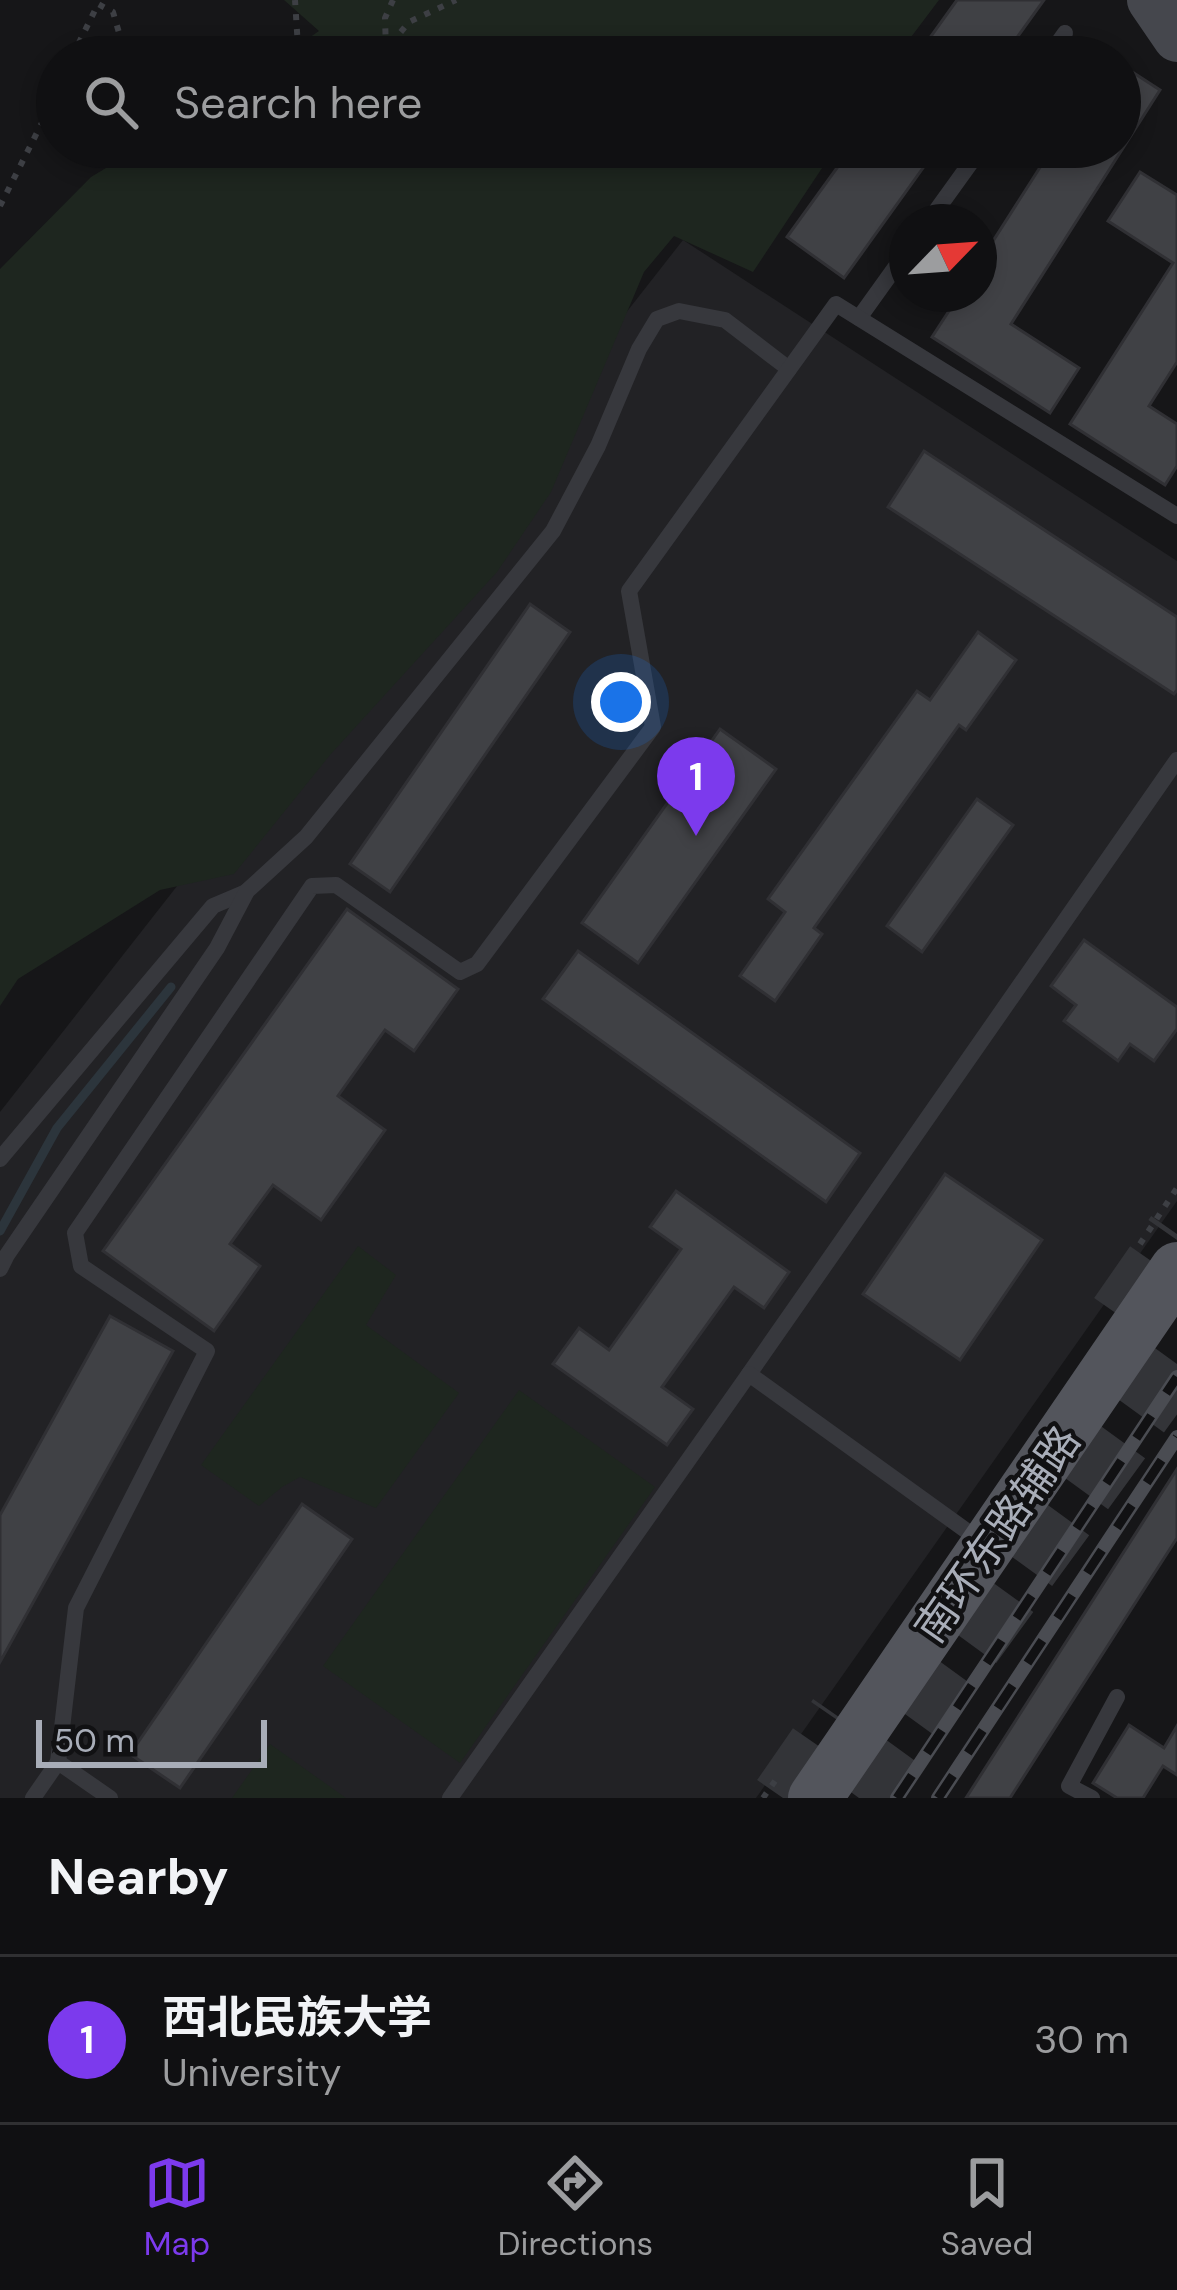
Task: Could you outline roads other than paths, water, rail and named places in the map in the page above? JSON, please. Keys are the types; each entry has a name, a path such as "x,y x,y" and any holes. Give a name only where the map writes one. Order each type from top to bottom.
{"main road":[{"path":"1151,0 1177,38"},
{"name":"南环东路辅路","path":"815,1798 1177,1269"}],"lane":[{"path":"941,204 967,168"},
{"path":"859,318 889,276"},
{"path":"33,1798 58,1762 76,1608 207,1351 81,1266 76,1233 311,886 336,885 460,972 477,964 653,728 629,591 836,304 1177,516"},
{"path":"0,1269 217,948 247,891 306,837 553,531 657,320 680,310 725,320 789,369"},
{"path":"451,1798 1177,760"},
{"path":"0,1159 213,905 247,891"},
{"path":"749,1374 988,1546"},
{"path":"1092,1798 1069,1786 1117,1697"},
{"path":"58,1762 88,1792 110,1798"}],"waterway":[{"path":"0,1231 57,1128 171,987"}],"tunnel":[{"path":"1120,1316 1177,1234"},
{"path":"859,1798 1177,1361"},
{"path":"783,1798 839,1717"}],"railway":[{"path":"897,1798 1177,1377"},
{"path":"938,1798 1177,1437"}],"place":[{"name":"西北民族大学","path":"696,836"}]}
